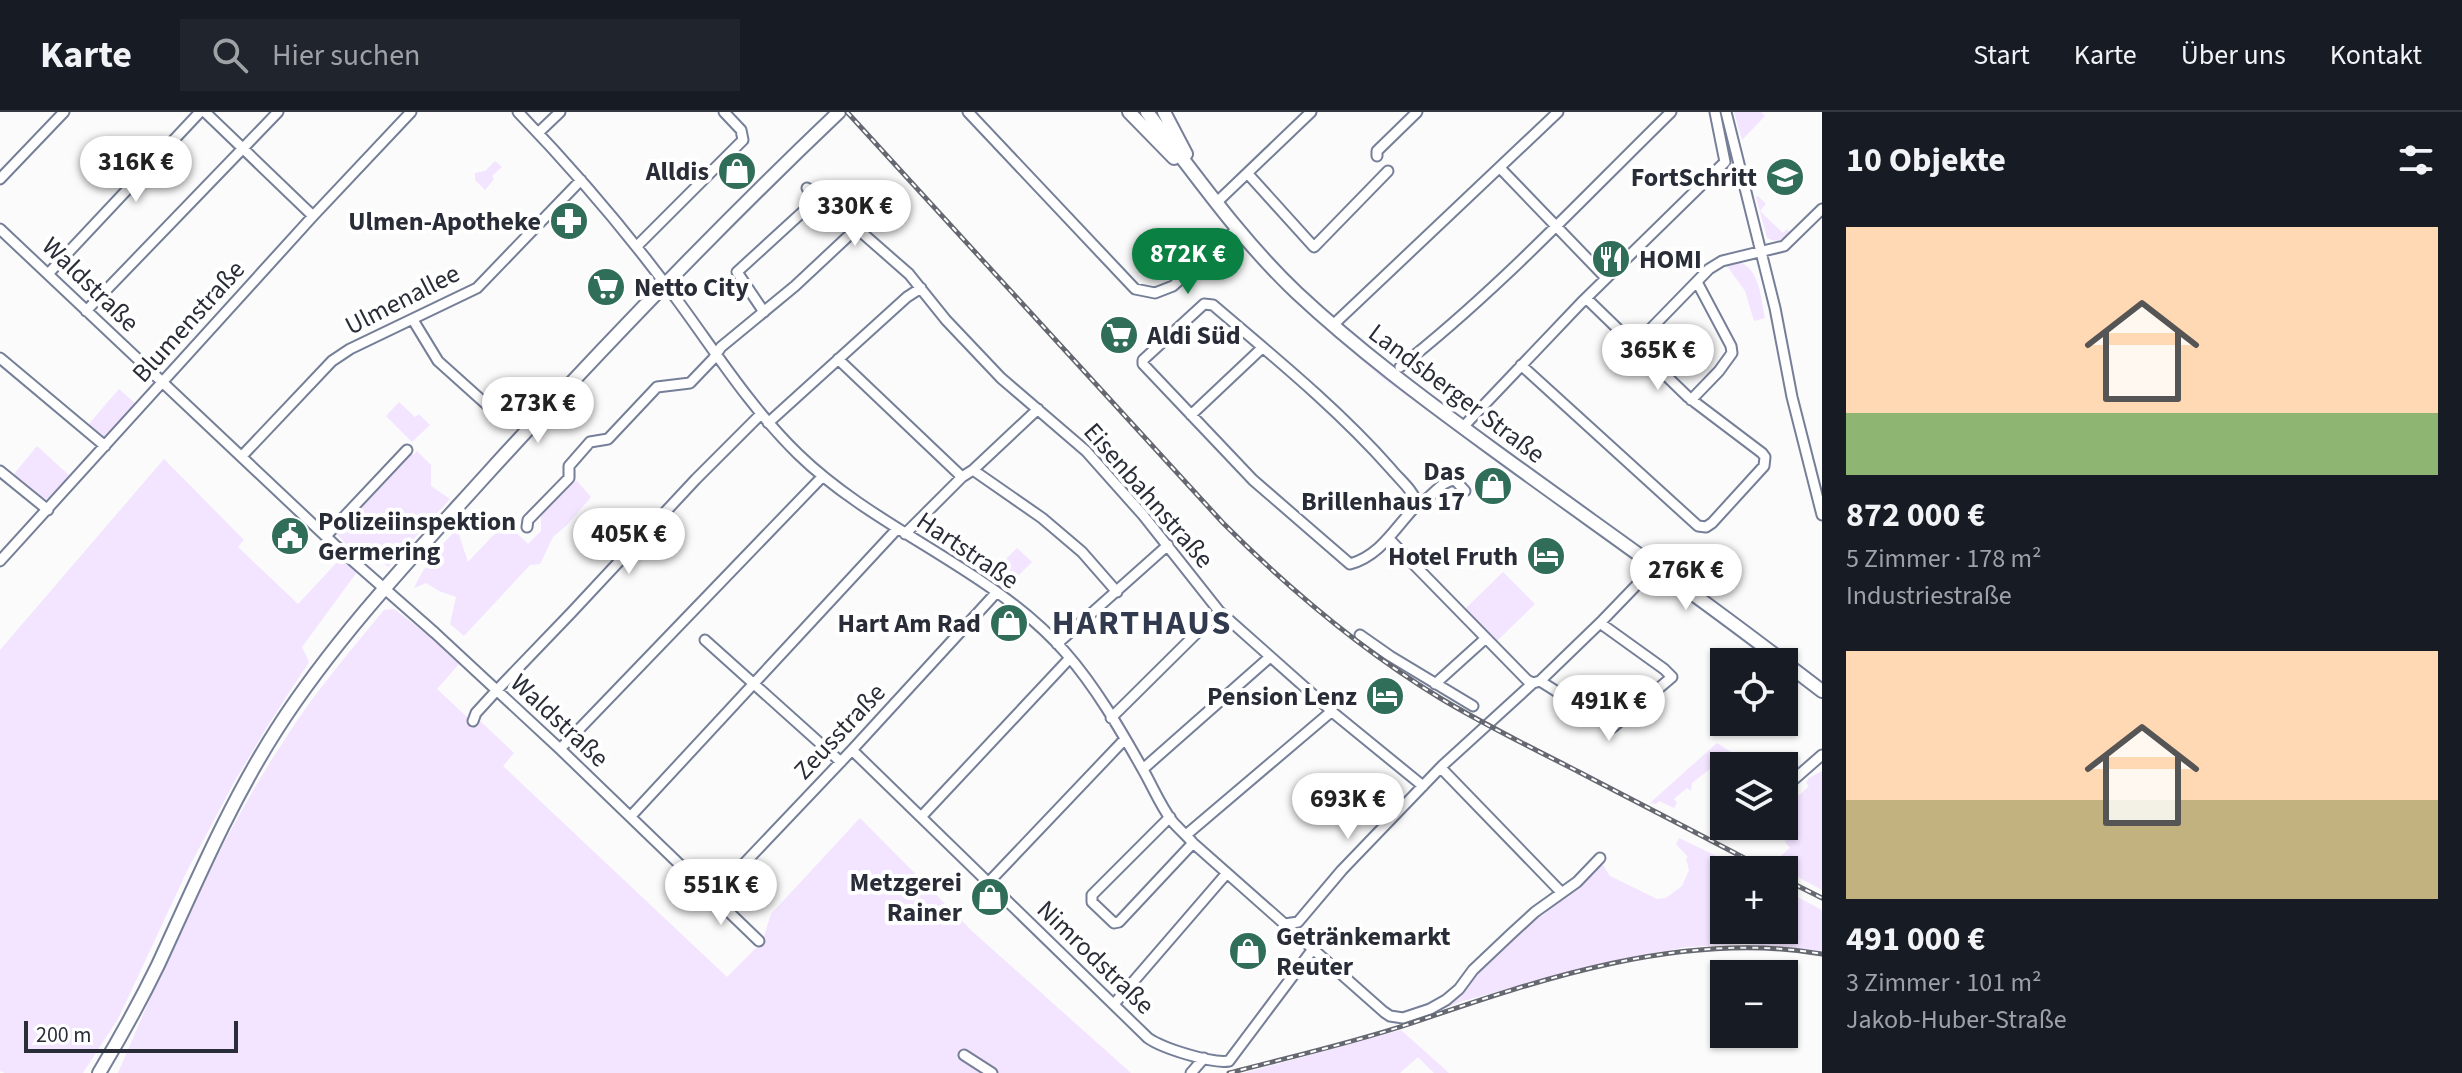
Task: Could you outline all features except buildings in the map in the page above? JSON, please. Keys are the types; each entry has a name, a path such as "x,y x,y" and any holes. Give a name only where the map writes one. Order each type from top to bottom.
{"main road":[{"path":"99,1073 157,967 240,792 277,729 324,662 384,589 567,386 665,283 839,112"},
{"path":"1129,112 1174,158 1190,169"},
{"name":"Landsberger Straße","path":"1147,112 1237,229 1295,291 1333,325 1396,378 1765,648"},
{"path":"1164,112 1190,169"},
{"name":"Landsberger Straße","path":"1798,673 1822,691"}],"street":[{"path":"0,179 64,112"},
{"path":"48,274 203,112 313,216"},
{"path":"86,311 278,112"},
{"name":"Blumenstraße","path":"0,561 411,112"},
{"name":"Hartstraße","path":"518,112 637,246 760,415 823,476 996,593 1057,644 1070,658 1125,739 1170,817 1189,839 1384,1012 1398,1018 1422,1012 1446,1000 1485,958 1533,913 1561,892"},
{"path":"538,133 560,112"},
{"path":"637,246 742,141 744,134 724,112"},
{"path":"968,112 1135,289 1155,293 1173,286 1237,229"},
{"path":"1216,203 1311,112"},
{"path":"1377,156 1377,151 1417,112"},
{"path":"1333,325 1558,112"},
{"path":"1400,367 1474,306 1671,112"},
{"path":"1463,427 1586,298 1725,162 1715,112"},
{"path":"1726,112 1775,308 1783,358 1817,476 1822,515"},
{"path":"1500,168 1606,278"},
{"path":"1248,174 1314,247 1388,171"},
{"name":"Ulmenallee","path":"242,456 332,361 350,349 477,288 581,180"},
{"name":"Eisenbahnstraße","path":"807,188 909,274 982,359 1086,451 1168,545 1219,611 1423,786"},
{"path":"764,312 737,272 820,196"},
{"path":"1634,346 1709,269 1722,261 1788,244 1822,209"},
{"path":"527,527 528,520 569,478 569,466 590,442 608,439 655,388 690,383 721,347 857,228"},
{"name":"Waldstraße","path":"0,229 326,536 560,749 759,941"},
{"path":"1691,400 1726,363 1732,350 1697,282"},
{"path":"768,423 907,297 921,288"},
{"path":"1521,365 1698,526 1706,527 1712,523 1764,466 1765,457 1691,400 1586,298"},
{"path":"1417,503 1414,495 1380,457 1328,405 1208,302 1143,360 1143,364 1253,480 1350,564 1389,539 1417,503 1425,501 1444,482 1452,479 1465,491"},
{"path":"413,320 438,361 487,405 506,410"},
{"path":"1191,415 1262,348"},
{"path":"0,358 105,446"},
{"path":"838,359 962,477"},
{"path":"631,816 901,531 1038,409"},
{"path":"473,721 476,713 497,690 760,415"},
{"path":"326,536 407,450"},
{"path":"973,470 1042,518 1082,552 1117,592"},
{"path":"0,471 48,510"},
{"path":"560,749 823,476"},
{"path":"1389,539 1527,680 1536,682 1613,727 1672,677 1600,623"},
{"path":"1057,644 1168,545"},
{"path":"1285,924 1298,922 1441,768 1600,623 1654,567"},
{"name":"Zeusstraße","path":"709,891 718,891 996,593"},
{"path":"1111,718 1219,611"},
{"path":"1360,635 1473,706"},
{"path":"1435,684 1486,638"},
{"path":"705,640 841,762"},
{"path":"1143,769 1270,657"},
{"path":"921,817 1070,658"},
{"path":"1170,817 1092,895 1092,902 1114,923 1119,922 1189,839 1332,711"},
{"path":"988,883 1125,739"},
{"name":"Nimrodstraße","path":"852,750 1152,1041 1204,1058"},
{"path":"1798,776 1822,755"},
{"path":"1441,768 1561,892 1577,882 1600,858"},
{"path":"1114,1004 1227,873"},
{"path":"1191,1073 1204,1058 1229,1061 1313,949"},
{"path":"964,1055 992,1073"}],"shaded area":[{"path":"1734,112 1761,112 1765,116 1742,140"},
{"path":"495,161 502,167 492,176 494,179 485,190 475,180 475,173 485,171"},
{"path":"1756,197 1766,204 1760,211 1783,233 1787,229 1790,233 1785,237 1776,240 1767,238"},
{"path":"1742,263 1756,280 1765,318 1754,321 1745,291 1727,266"},
{"path":"1332,331 1456,429 1385,380 1331,334"},
{"path":"119,389 137,405 104,441 87,426"},
{"path":"399,402 415,417 419,414 430,425 412,442 386,416"},
{"path":"37,446 71,477 51,498 42,499 14,474"},
{"path":"417,451 431,465 431,486 450,499 388,567 371,554 350,549 335,532 409,453 413,455"},
{"path":"164,459 244,540 238,547 298,604 341,558 357,572 302,647 309,662 233,784 187,871 119,1017 83,1073 5,1073 0,1071 0,650"},
{"path":"576,480 591,497 553,537 540,564 530,565 464,636 450,624 456,597 426,583 414,588 433,557 457,529 468,562 503,525 508,525 528,544 541,531 541,514"},
{"path":"1017,548 1032,562 1004,590 987,578"},
{"path":"1503,572 1535,604 1497,641 1465,609"},
{"path":"394,609 459,664 437,689 467,717 478,719 514,753 503,766 727,977 762,942 771,914 860,818 973,932 1131,1073 118,1073 195,900 238,816 298,719 384,610"},
{"path":"1717,743 1731,752 1710,752 1710,769 1692,783 1691,791 1687,788 1674,799 1677,803 1674,808 1659,801 1650,803"},
{"path":"1822,771 1822,890 1798,877 1798,856 1780,856 1790,848 1785,840 1798,840 1798,796 1809,786 1806,783"},
{"path":"1679,838 1716,856 1710,856 1710,944 1745,944 1686,947 1612,961 1463,1001 1435,1012 1461,992 1478,971 1537,916 1548,911 1546,907 1568,895 1595,866 1603,865 1610,876 1657,899 1666,898 1682,886 1689,870 1688,857 1676,844"},
{"path":"1798,897 1822,910 1822,951 1745,944 1798,944"},
{"path":"1401,1030 1449,1073 1434,1073 1418,1057 1400,1073 1244,1073"}],"railway":[{"path":"847,112 1223,523 1326,617 1410,679 1457,708 1740,856"},
{"path":"1798,886 1822,898"},
{"path":"1229,1073 1367,1037 1511,990 1614,963 1718,948 1770,948 1822,954"}],"place":[{"name":"Alldis","path":"737,171"},
{"name":"FortSchritt","path":"1785,177"},
{"name":"Ulmen-Apotheke","path":"569,221"},
{"name":"HOMI","path":"1611,259"},
{"name":"Netto City","path":"606,287"},
{"name":"Aldi Süd","path":"1119,335"},
{"name":"Das Brillenhaus 17","path":"1493,486"},
{"name":"Polizeiinspektion Germering","path":"290,536"},
{"name":"Hotel Fruth","path":"1546,556"},
{"name":"Hart Am Rad","path":"1009,623"},
{"name":"Pension Lenz","path":"1385,696"},
{"name":"Metzgerei Rainer","path":"990,897"},
{"name":"Getränkemarkt Reuter","path":"1248,951"}],"district":[{"name":"HARTHAUS","path":"1142,622"}]}
